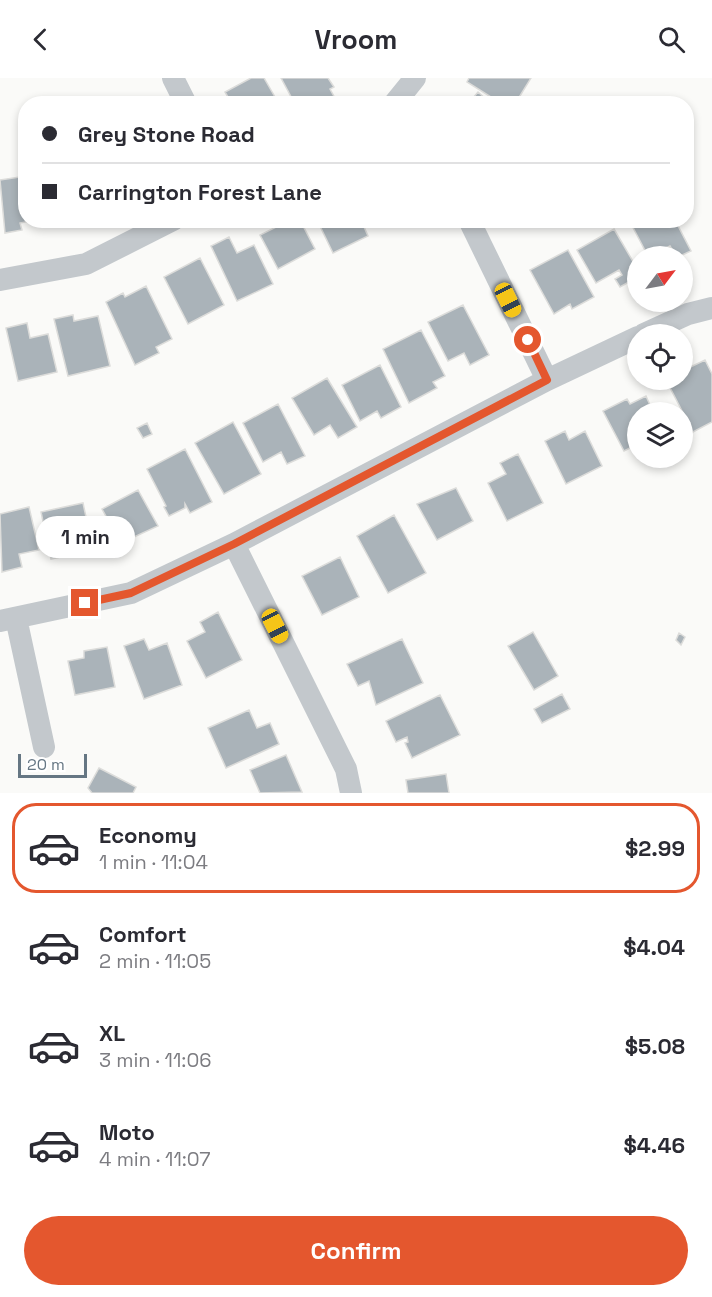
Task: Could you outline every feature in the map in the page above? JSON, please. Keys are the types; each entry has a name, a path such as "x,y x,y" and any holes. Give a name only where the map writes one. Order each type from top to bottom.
{"street":[{"path":"174,78 182,96"},
{"path":"400,96 415,78"},
{"path":"0,280 86,264 156,228"},
{"path":"473,228 547,380"},
{"path":"666,324 688,314 712,308"},
{"path":"44,747 8,619 131,593 234,544 547,380 627,343"},
{"path":"234,544 346,770 351,793"}],"building":[{"path":"251,78 264,78 274,96 227,96 225,92"},
{"path":"281,78 328,78 334,87 330,89 334,96 291,96"},
{"path":"469,78 531,78 520,96 489,96 467,82"},
{"path":"18,177 18,228 22,230 5,233 0,180"},
{"path":"274,228 304,228 315,249 278,269 260,235"},
{"path":"321,228 364,228 368,236 333,253"},
{"path":"633,228 679,228 688,246 643,246"},
{"path":"614,229 627,251 627,283 620,287 615,279 622,275 619,270 596,283 577,250"},
{"path":"229,237 237,253 254,245 273,284 237,301 211,246"},
{"path":"568,250 594,297 572,309 570,304 554,314 530,270"},
{"path":"200,258 224,305 188,324 164,277"},
{"path":"146,286 172,339 156,347 159,353 135,365 106,302 123,293 125,297"},
{"path":"463,305 489,355 470,365 464,353 448,361 428,322"},
{"path":"73,315 74,321 98,316 110,366 68,376 54,319"},
{"path":"27,323 30,338 48,334 57,372 18,381 6,328"},
{"path":"421,330 445,376 433,382 437,388 409,403 383,349"},
{"path":"705,360 712,374 712,422 693,432 693,402 677,402 671,390 693,390 693,366"},
{"path":"380,365 401,407 381,418 377,411 360,421 342,385"},
{"path":"327,378 357,427 338,438 330,425 314,435 292,398"},
{"path":"646,396 649,402 634,402"},
{"path":"627,399 627,450 624,451 603,411"},
{"path":"278,404 305,456 287,464 281,452 263,462 243,423"},
{"path":"233,422 261,474 224,494 195,443"},
{"path":"147,423 152,434 143,438 137,428"},
{"path":"565,431 569,440 585,431 602,466 566,484 545,441"},
{"path":"185,449 212,502 190,513 185,504 185,508 169,516 147,469"},
{"path":"518,454 543,503 507,521 488,483 506,474 500,463"},
{"path":"456,488 473,521 437,540 417,504"},
{"path":"138,490 158,526 121,543 102,509"},
{"path":"83,503 93,550 51,559 41,512"},
{"path":"29,507 39,550 19,554 22,567 2,572 0,514"},
{"path":"394,515 426,573 388,593 357,536"},
{"path":"340,557 359,597 322,615 302,576"},
{"path":"218,612 242,660 206,678 187,641 205,632 200,622"},
{"path":"533,632 558,676 534,690 508,646"},
{"path":"679,633 685,637 681,645 676,640"},
{"path":"144,639 149,650 167,643 182,685 144,699 124,646"},
{"path":"402,639 423,683 376,705 369,681 358,686 347,664"},
{"path":"107,647 115,687 75,695 68,661 84,658 84,651"},
{"path":"562,694 570,709 542,723 534,709"},
{"path":"440,695 460,735 412,758 405,743 408,742 407,737 396,742 386,721"},
{"path":"249,710 257,728 270,723 279,744 226,768 208,728"},
{"path":"286,755 302,792 260,793 250,770"},
{"path":"99,768 136,787 133,793 92,793 88,788"},
{"path":"446,774 449,793 408,793 406,780"}],"route":[{"path":"85,603 131,593 234,544 547,380 528,340"}]}
